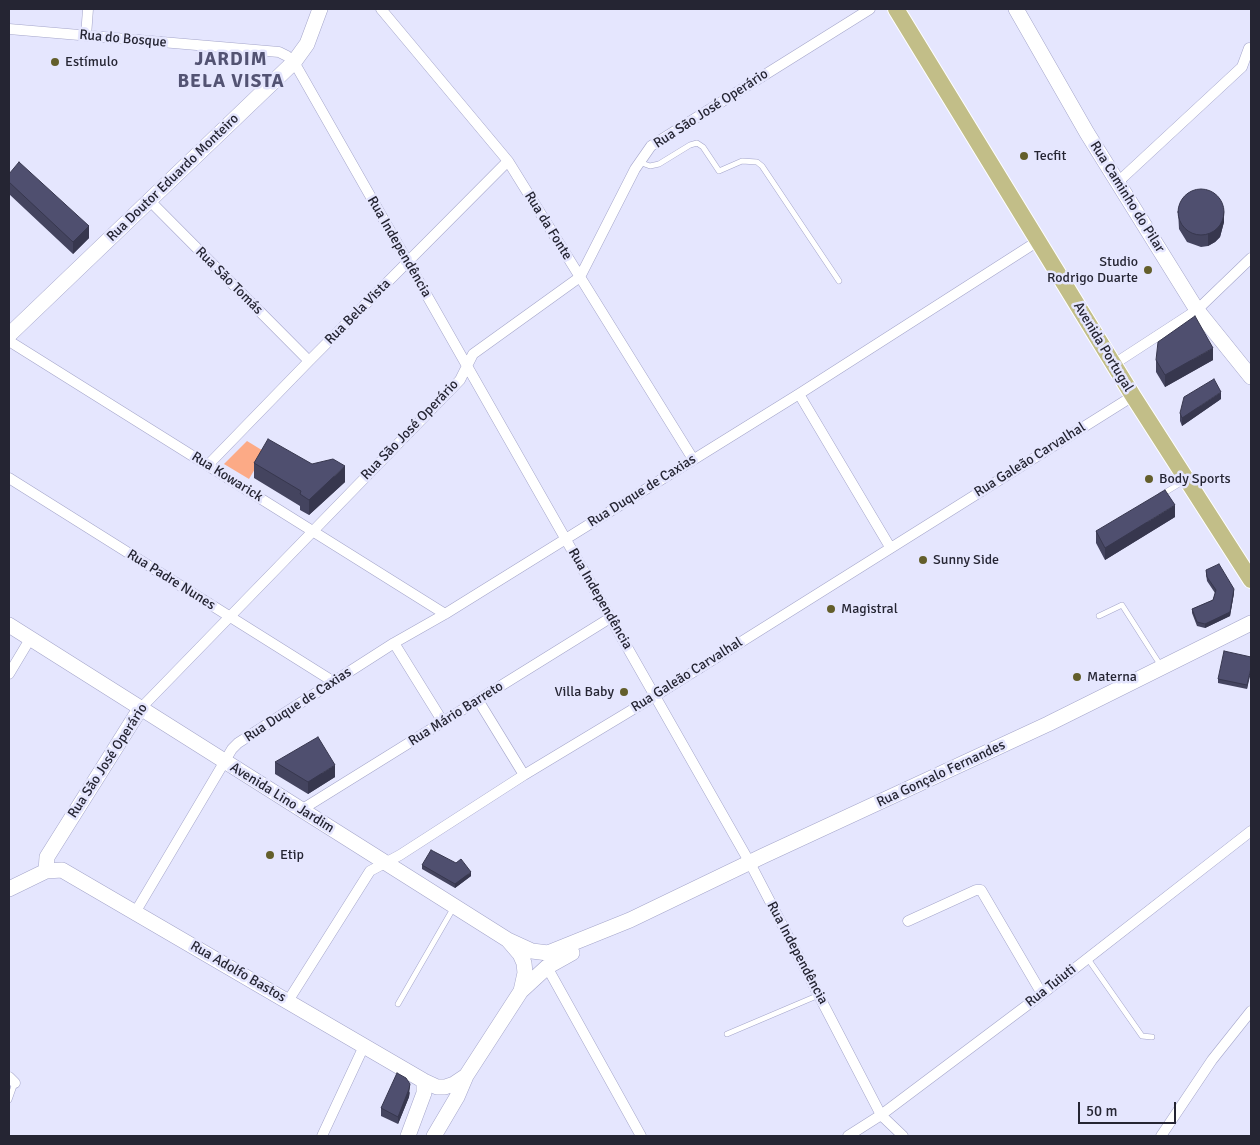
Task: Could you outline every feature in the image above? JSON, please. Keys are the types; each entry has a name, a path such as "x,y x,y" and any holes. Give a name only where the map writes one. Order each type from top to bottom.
{"main road":[{"name":"Rua Doutor Eduardo Monteiro","path":"9,335 294,62 307,44 320,9"},
{"name":"Avenida Portugal","path":"896,9 1133,396 1251,580"},
{"name":"Rua Caminho do Pilar","path":"1016,9 1087,133 1197,310 1251,377"},
{"name":"Rua Gonçalo Fernandes","path":"434,1136 457,1097 466,1076 521,991 547,967 630,920 750,862 1048,724 1251,624"},
{"name":"Avenida Lino Jardim","path":"9,625 508,940 520,954 524,963 525,973 521,991"},
{"name":"Rua São José Operário","path":"46,872 47,857 140,709"},
{"name":"Rua Adolfo Bastos","path":"46,872 62,870 424,1081 437,1087 444,1087 454,1084 466,1076"},
{"path":"9,889 46,872"},
{"name":"Rua Gonçalo Fernandes","path":"508,940 532,951 548,953 630,920"},
{"path":"420,1136 424,1081"},
{"path":"408,1136 422,1100"}],"street":[{"path":"86,36 88,9"},
{"name":"Rua da Fonte","path":"381,9 508,161 693,459"},
{"name":"Rua São José Operário","path":"140,709 228,616 460,380 473,354 580,277 639,162 652,146 870,9"},
{"name":"Rua do Bosque","path":"9,29 279,52 294,62"},
{"path":"1118,182 1242,67 1249,48"},
{"name":"Rua Independência","path":"294,62 750,862 882,1115 903,1136"},
{"name":"Rua Bela Vista","path":"208,465 508,161"},
{"name":"Rua São Tomás","path":"150,201 309,361"},
{"name":"Rua Duque de Caxias","path":"136,912 225,762 238,744 394,643 445,614 799,394 1038,242"},
{"path":"1114,364 1197,310 1251,258"},
{"name":"Rua Kowarick","path":"9,341 445,614"},
{"path":"799,394 890,547"},
{"name":"Rua Galeão Carvalhal","path":"288,1001 370,871 400,855 524,775 655,696 1133,396"},
{"name":"Rua Padre Nunes","path":"9,478 334,682"},
{"name":"Rua Mário Barreto","path":"302,810 610,618"},
{"path":"9,674 30,639"},
{"path":"394,643 443,722"},
{"path":"478,700 524,775"},
{"name":"Rua Tuiuti","path":"848,1136 882,1115 1042,994 1251,831"},
{"path":"908,921 976,890 981,890 1042,994"},
{"path":"547,967 637,1135"},
{"path":"1167,1134 1212,1060 1251,1011"},
{"path":"322,1136 364,1046"}],"lane":[{"path":"639,162 650,166 659,164 697,143 703,147 719,171 742,161 757,162 762,166 839,281"},
{"path":"1152,500 1186,479"},
{"path":"1099,616 1122,605 1163,668"},
{"path":"398,1004 454,906"},
{"path":"1087,958 1142,1036 1152,1038"},
{"path":"727,1034 819,995"},
{"path":"9,1100 12,1080"}],"shaded area":[{"path":"247,441 265,452 249,479 224,464"}],"building":[{"path":"19,162 89,226 73,242 9,182 9,174"},
{"path":"1201,189 1214,193 1220,199 1224,212 1220,225 1214,231 1201,235 1188,231 1182,225 1178,212 1182,199 1188,193"},
{"path":"1195,316 1213,348 1165,375 1156,360 1158,342"},
{"path":"1214,379 1221,392 1182,418 1180,413 1184,397"},
{"path":"268,439 312,464 333,459 345,466 309,500 300,494 301,491 254,463"},
{"path":"1165,490 1175,505 1105,548 1096,531"},
{"path":"1219,564 1234,589 1230,612 1205,624 1197,622 1192,609 1213,600 1216,590 1207,577 1206,570"},
{"path":"1224,651 1251,657 1251,668 1247,685 1218,679"},
{"path":"318,737 335,765 308,782 275,762"},
{"path":"431,850 456,863 461,859 471,872 455,884 422,865"},
{"path":"397,1073 406,1078 410,1084 398,1117 381,1108"}],"place":[{"name":"Estímulo","path":"55,62"},
{"name":"Tecfit","path":"1024,156"},
{"name":"Studio Rodrigo Duarte","path":"1148,270"},
{"name":"Body Sports","path":"1149,479"},
{"name":"Sunny Side","path":"923,560"},
{"name":"Magistral","path":"831,609"},
{"name":"Materna","path":"1077,677"},
{"name":"Villa Baby","path":"624,692"},
{"name":"Etip","path":"270,855"}],"district":[{"name":"JARDIM BELA VISTA","path":"231,71"}]}
